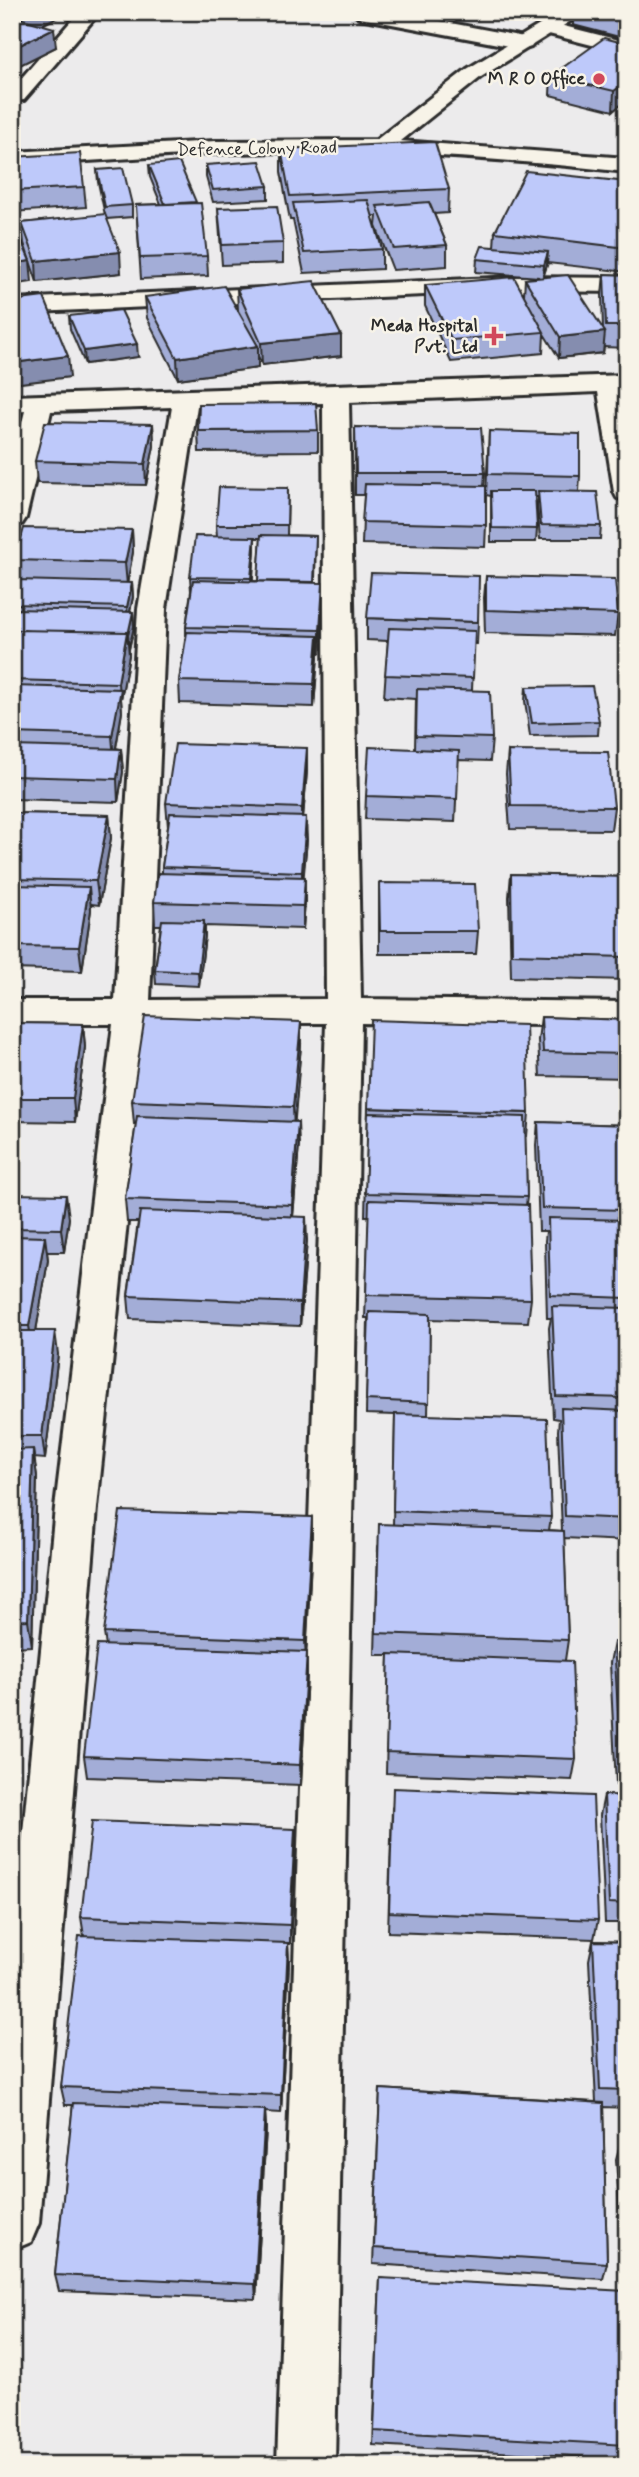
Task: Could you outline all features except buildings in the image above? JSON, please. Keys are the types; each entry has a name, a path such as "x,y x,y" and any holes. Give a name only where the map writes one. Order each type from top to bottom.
{"street":[{"path":"14,98 90,12"},
{"path":"360,12 524,43"},
{"path":"380,147 474,73 575,12"},
{"path":"548,28 627,48"},
{"name":"Defence Colony Road","path":"12,159 246,146 380,147 508,152 627,165"},
{"path":"12,306 504,285 627,285"},
{"path":"12,404 336,396 618,383 627,492"},
{"path":"306,2465 344,1011 336,396"},
{"path":"12,2223 76,1508 132,1013 152,609 186,398"},
{"path":"12,518 40,402"},
{"path":"12,1012 627,1014"}],"place":[{"name":"M R O Office","path":"599,79"},
{"name":"Meda Hospital Pvt. Ltd","path":"494,336"}]}
